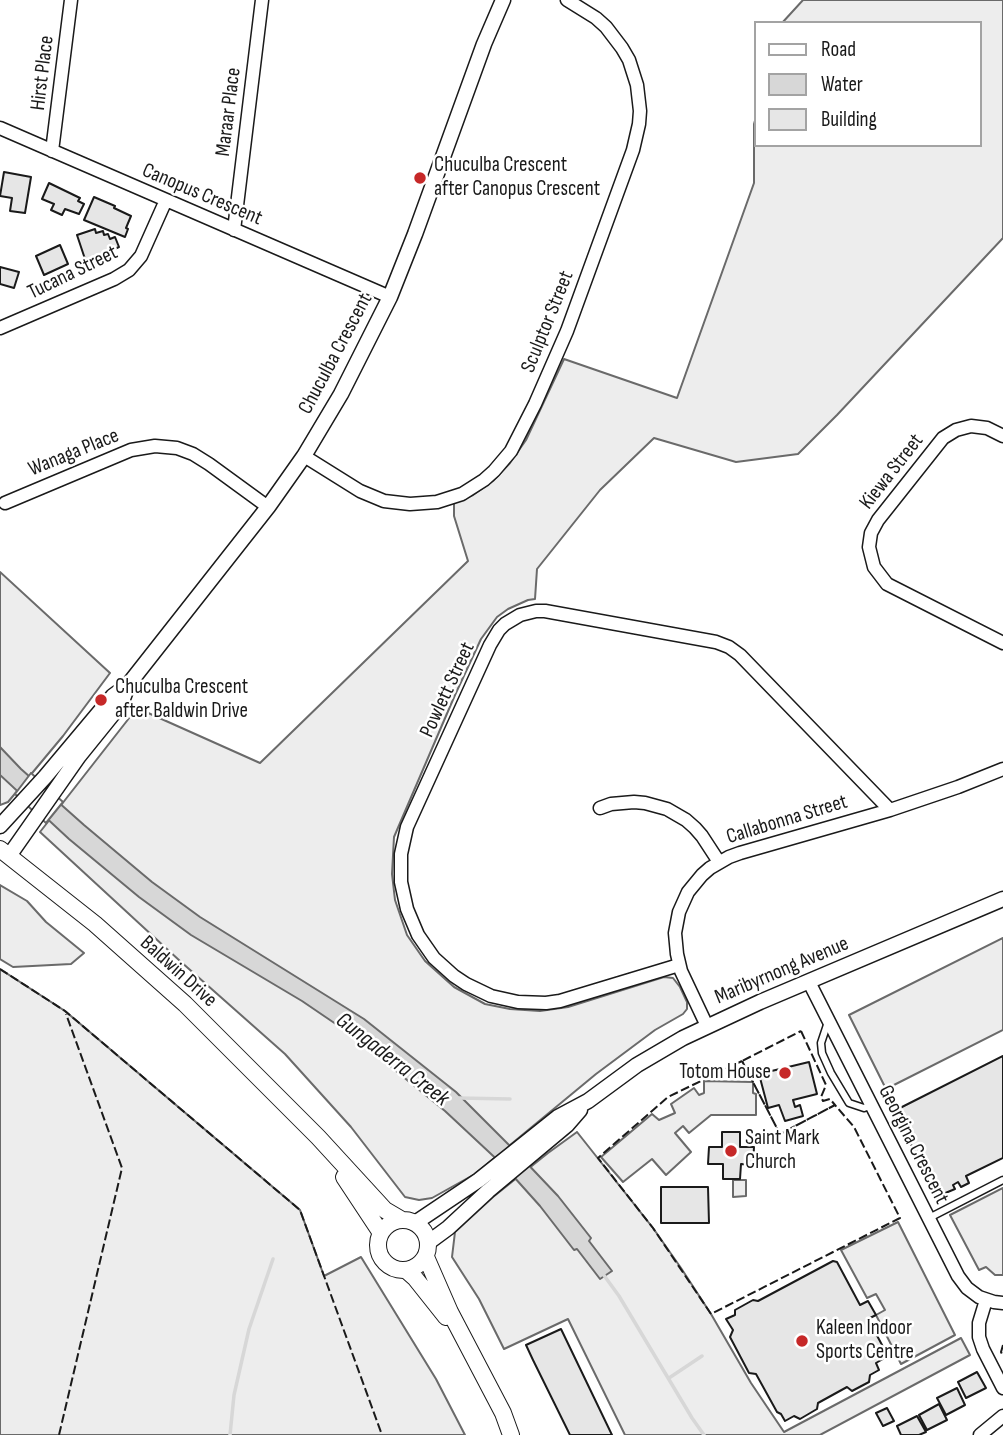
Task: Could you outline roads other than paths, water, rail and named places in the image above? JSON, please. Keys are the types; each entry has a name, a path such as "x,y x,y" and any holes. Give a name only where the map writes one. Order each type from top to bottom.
{"main road":[{"name":"Baldwin Drive","path":"5,853 185,1004 318,1137 385,1210 408,1221"},
{"name":"Baldwin Drive","path":"318,1137 381,1233"},
{"path":"427,1249 421,1264 398,1270 389,1266 380,1255 378,1241 381,1233 394,1222 408,1221 422,1227 426,1235 427,1249 450,1312 503,1413 511,1435"},
{"path":"406,1270 466,1345"}],"street":[{"name":"Hirst Place","path":"52,151 71,0"},
{"name":"Maraar Place","path":"233,230 262,0"},
{"name":"Chuculba Crescent","path":"0,826 113,696 128,685 268,507 304,456 347,384 390,297 484,44 503,0"},
{"name":"Sculptor Street","path":"304,456 360,491 384,501 410,504 437,502 462,494 484,480 511,451 536,404 567,331 633,150 639,124 637,85 629,60 597,18 567,0"},
{"name":"Canopus Crescent","path":"0,128 390,297"},
{"name":"Tucana Street","path":"0,328 130,270 141,256 166,200"},
{"name":"Kiewa Street","path":"1003,436 987,428 971,426 957,429 943,438 878,520 869,547 874,567 887,584 1003,643"},
{"name":"Wanaga Place","path":"5,503 131,450 155,446 177,448 193,454 268,507"},
{"name":"Powlett Street","path":"679,965 560,1001 518,1002 478,991 454,976 434,958 418,935 407,909 401,882 401,854 407,827 490,645 505,624 528,613 545,611 716,642 729,647 740,655 890,810"},
{"name":"Chuculba Crescent","path":"5,853 32,824 79,756 121,704 128,685"},
{"name":"Callabonna Street","path":"707,1026 679,965 675,943 683,901 702,875 719,862 740,853 890,810 1003,769"},
{"path":"600,808 634,802 667,809 695,828 719,862"},
{"name":"Maribyrnong Avenue","path":"427,1249 484,1185 539,1141 567,1125 588,1101 637,1065 707,1026 1003,900"},
{"name":"Georgina Crescent","path":"809,982 962,1283 986,1300 1003,1303"},
{"name":"Maribyrnong Avenue","path":"408,1221 484,1185"},
{"path":"986,1300 979,1323 979,1337 1003,1388"},
{"path":"980,1435 1003,1416"}],"lane":[{"path":"829,1021 821,1043 822,1053 831,1073 849,1103 864,1108 872,1105"},
{"path":"929,1218 1003,1180"}],"water":[{"name":"Gungaderra Creek","path":"0,747 84,825 152,882 200,917 364,1019 456,1092 558,1196 591,1238 589,1241 612,1271 600,1279 505,1167 445,1111 352,1035 302,1001 191,935 139,897 69,839 0,775"}],"waterway":[{"path":"459,1098 510,1099"},
{"path":"230,1435 234,1395 249,1329 273,1259"},
{"name":"Gungaderra Creek","path":"603,1274 704,1435"},
{"path":"669,1378 702,1356"}],"place":[{"name":"Chuculba Crescent after Canopus Crescent","path":"420,178"},
{"name":"Chuculba Crescent after Baldwin Drive","path":"101,700"},
{"name":"Totom House","path":"785,1073"},
{"name":"Saint Mark Church","path":"731,1151"},
{"name":"Kaleen Indoor Sports Centre","path":"802,1341"}]}
